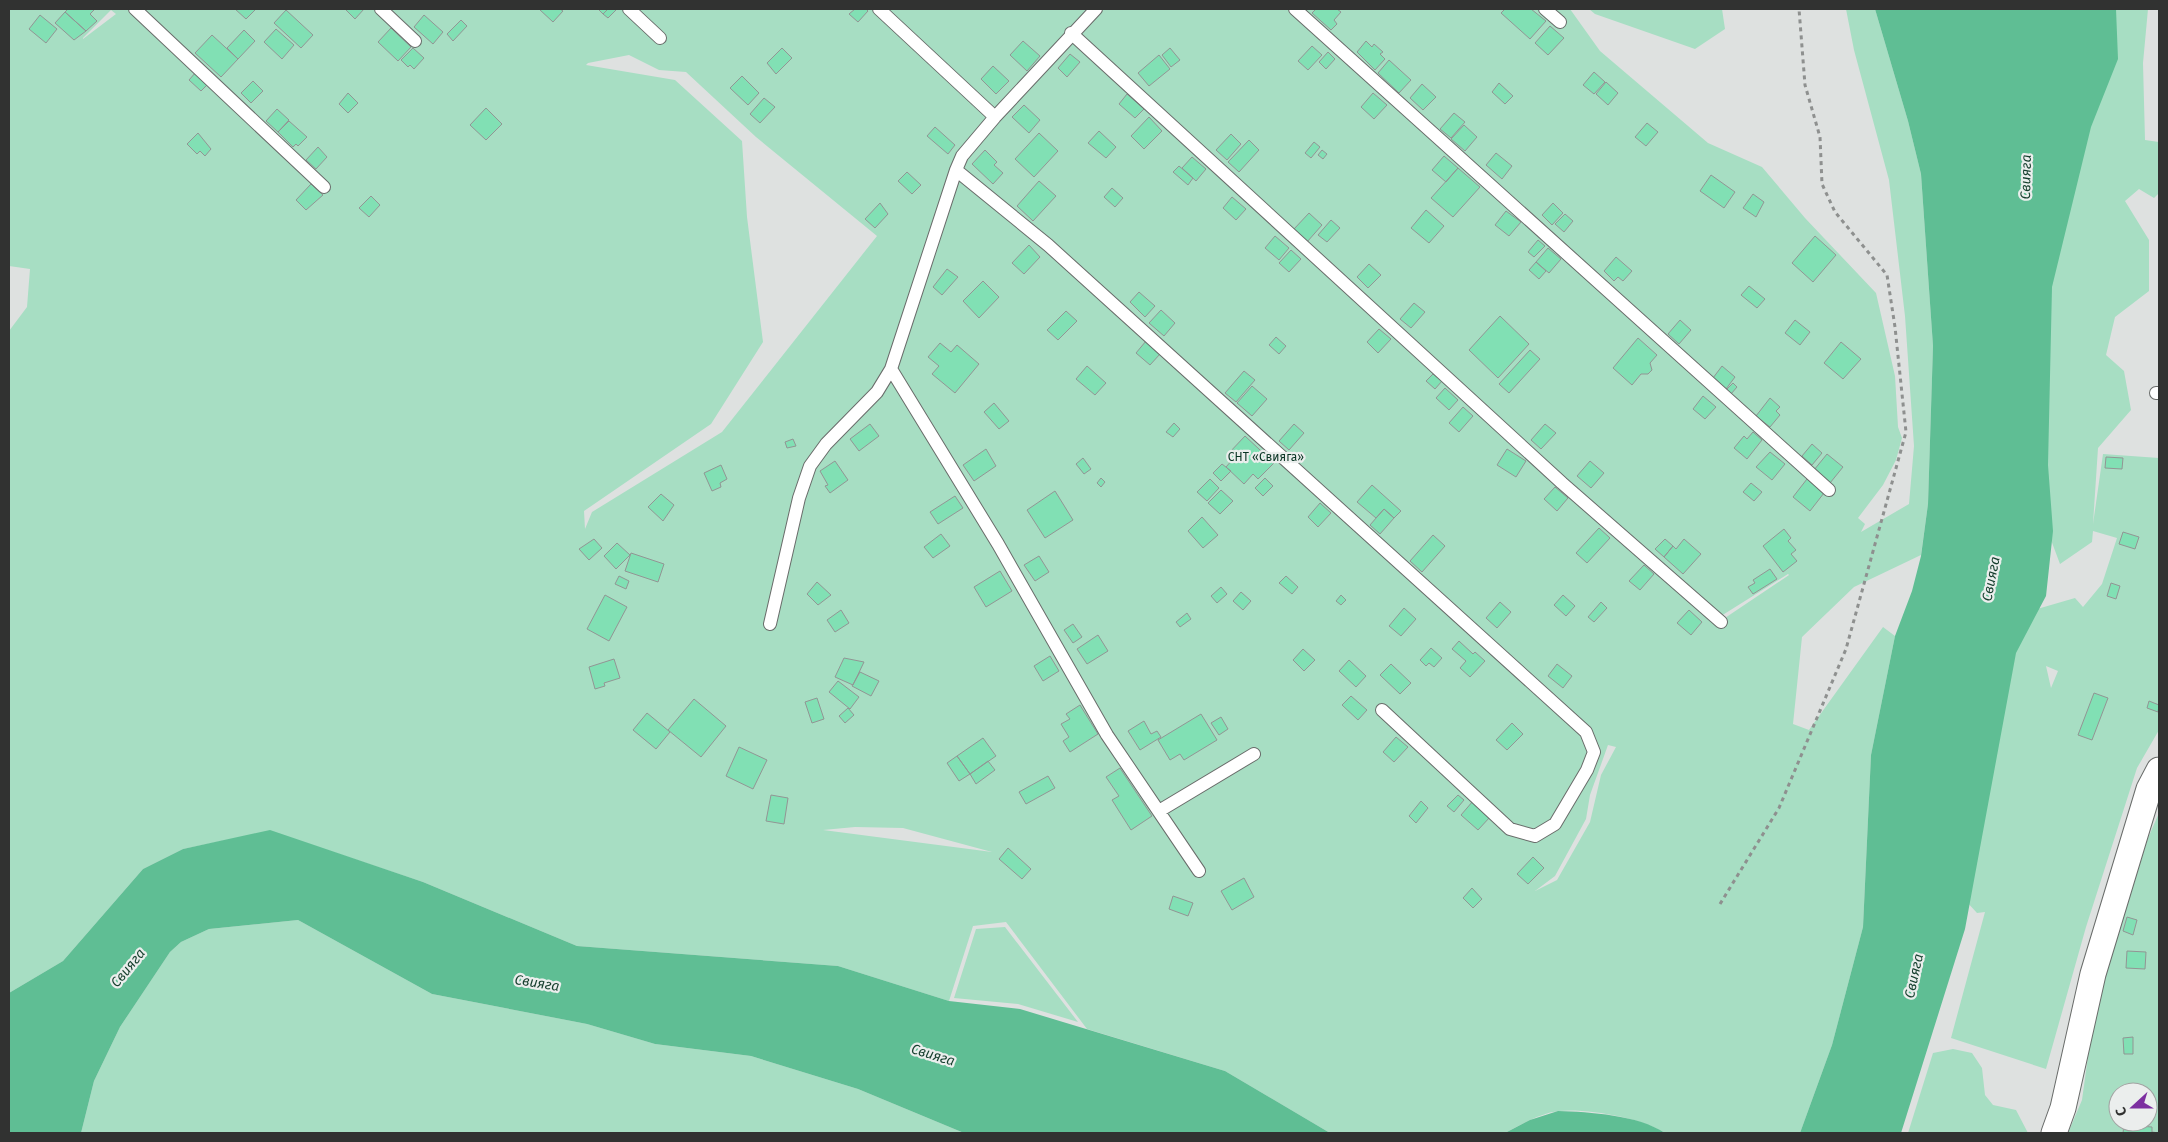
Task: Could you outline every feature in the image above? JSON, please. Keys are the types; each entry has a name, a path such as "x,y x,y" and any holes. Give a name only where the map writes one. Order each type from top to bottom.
{"street":[{"path":"2054,1133 2063,1108 2093,974 2149,790 2159,770"}],"lane":[{"path":"135,9 324,187"},
{"path":"381,9 415,40"},
{"path":"629,9 660,38"},
{"path":"879,9 995,117"},
{"path":"770,624 799,498 810,466 826,444 877,392 891,369 962,156 995,117 1096,9"},
{"path":"1295,9 1829,490"},
{"path":"1544,9 1560,22"},
{"path":"1071,34 1554,476 1721,622"},
{"path":"956,170 1048,245 1586,732 1594,752 1588,770 1556,824 1534,836 1510,829 1382,710"},
{"path":"891,369 998,544 1108,735 1199,871"},
{"path":"1159,812 1254,754"}],"path":[{"path":"1720,904 1779,808 1846,648 1906,432 1895,327 1887,275 1835,212 1822,184 1820,137 1804,85 1799,9"}],"green space":[{"name":"СНТ «Свияга»","path":"9,9 1570,9 1600,51 1708,143 1762,167 1805,218 1876,293 1895,376 1898,427 1902,438 1896,460 1883,485 1858,518 1865,524 1861,532 1909,504 1914,446 1905,316 1889,180 1854,50 1846,9 1875,9 1908,121 1921,174 1933,346 1928,504 1921,555 1854,587 1802,637 1793,724 1809,730 1883,627 1895,636 1871,755 1863,927 1832,1045 1800,1133 1665,1133 1643,1123 1614,1115 1571,1110 1545,1114 1505,1133 1330,1133 1225,1071 1087,1029 1006,922 973,926 949,1001 838,966 577,946 423,882 270,831 183,849 143,869 63,961 9,993 9,331 27,307 30,269 9,266","holes":["111,10 116,14 83,39","629,55 659,70 686,72 756,137 877,236 722,432 592,512 585,529 584,511 711,424 763,342 747,217 742,141 675,80 586,65","1788,574 1789,575 1716,624 1721,616","1608,745 1616,747 1601,775 1590,822 1557,880 1535,891 1555,876 1586,819 1590,795","855,827 903,828 992,852 823,830"]},
{"path":"1589,9 1722,9 1725,29 1695,49 1595,14"},
{"path":"2111,9 2148,9 2143,63 2145,140 2159,142 2159,193 2154,198 2139,189 2125,201 2149,240 2149,291 2115,317 2106,355 2124,371 2131,410 2098,448 2093,524 2103,454 2159,458 2159,730 2137,768 2086,927 2046,1069 1951,1038 1985,912 1977,913 1944,877 2016,615 2075,598 2083,607 2102,584 2117,538 2093,531 2092,542 2060,564 2032,489 2040,319","holes":["2046,666 2058,671 2051,688"]},
{"path":"2159,813 2159,1133 2068,1133 2082,1100 2094,1013 2148,838"},
{"path":"298,920 432,994 587,1024 655,1044 751,1056 858,1089 964,1133 81,1133 94,1081 120,1027 170,952 181,942 209,929"},
{"path":"1005,927 1078,1022 1018,1004 954,998 976,929"},
{"path":"1953,1049 1972,1053 1982,1068 1985,1095 1993,1105 2016,1110 2028,1133 1908,1133 1933,1053"}],"water":[{"name":"Свияга","path":"1875,9 2116,9 2118,59 2091,127 2052,287 2048,465 2053,531 2046,596 2016,653 1965,929 1901,1133 1800,1133 1832,1045 1863,927 1871,755 1895,636 1912,591 1921,556 1928,504 1933,346 1921,174 1908,121"},
{"name":"Свияга","path":"270,830 423,882 577,946 838,966 949,1001 1020,1009 1225,1071 1330,1133 964,1133 858,1089 751,1056 655,1044 587,1024 432,994 298,920 209,929 181,942 170,952 120,1027 94,1081 81,1133 9,1133 9,993 63,961 143,869 183,849"},
{"path":"1558,1111 1584,1112 1628,1118 1665,1133 1505,1133 1530,1120"}],"building":[{"path":"68,9 95,9 90,14 97,21 86,31 65,12"},
{"path":"235,9 256,9 246,19"},
{"path":"347,9 364,9 355,19"},
{"path":"539,9 560,9 563,11 553,22"},
{"path":"598,9 608,9 603,14"},
{"path":"608,9 617,9 608,18 603,14"},
{"path":"855,9 866,9 868,11 858,22 849,14"},
{"path":"1316,9 1337,9 1341,12 1334,20 1337,24 1331,30 1312,13"},
{"path":"1505,9 1531,9 1546,21 1530,39 1501,13"},
{"path":"286,10 313,35 301,48 274,23"},
{"path":"65,12 86,31 74,40 55,23"},
{"path":"40,15 57,29 46,43 29,29"},
{"path":"424,15 443,32 433,44 414,27"},
{"path":"461,20 467,26 453,41 447,34"},
{"path":"1550,26 1564,38 1548,55 1535,43"},
{"path":"391,28 411,47 398,61 378,42"},
{"path":"276,29 294,45 282,59 264,42"},
{"path":"244,30 255,41 238,59 227,48"},
{"path":"212,35 238,59 221,77 195,53"},
{"path":"1023,41 1040,56 1027,71 1010,55"},
{"path":"1366,41 1372,47 1374,44 1383,52 1380,54 1385,59 1375,70 1357,52"},
{"path":"1312,46 1322,55 1308,70 1298,61"},
{"path":"413,48 424,58 414,69 410,65 408,67 401,60"},
{"path":"782,48 792,58 776,74 767,63"},
{"path":"1170,48 1180,60 1171,67 1162,55"},
{"path":"1328,52 1335,59 1326,69 1319,62"},
{"path":"1070,54 1080,62 1067,77 1058,68"},
{"path":"1159,55 1170,69 1149,86 1138,73"},
{"path":"1389,60 1411,80 1399,93 1378,73"},
{"path":"993,66 1009,81 996,94 981,79"},
{"path":"196,72 209,83 201,91 189,80"},
{"path":"1594,72 1605,82 1594,94 1583,85"},
{"path":"742,76 759,93 748,105 730,88"},
{"path":"253,81 263,91 251,103 241,93"},
{"path":"1606,82 1618,93 1608,105 1596,94"},
{"path":"1499,83 1513,96 1505,104 1492,92"},
{"path":"1422,84 1436,97 1423,110 1410,98"},
{"path":"348,93 358,103 348,113 339,104"},
{"path":"1373,93 1387,105 1374,119 1361,107"},
{"path":"1127,94 1144,109 1135,118 1119,104"},
{"path":"764,98 775,107 760,123 750,114"},
{"path":"1024,105 1040,120 1029,133 1012,117"},
{"path":"486,108 502,124 486,140 470,125"},
{"path":"277,109 289,120 278,132 266,121"},
{"path":"1454,113 1465,122 1451,138 1440,129"},
{"path":"1149,117 1162,131 1144,149 1131,136"},
{"path":"289,121 307,137 298,146 296,144 293,147 278,132"},
{"path":"1647,123 1658,132 1646,146 1635,137"},
{"path":"1464,125 1477,137 1465,151 1451,139"},
{"path":"935,127 955,145 948,154 927,136"},
{"path":"1099,131 1116,147 1106,158 1088,143"},
{"path":"198,133 211,149 205,156 200,151 197,154 187,144"},
{"path":"1039,133 1058,151 1034,177 1015,159"},
{"path":"1231,134 1241,144 1227,160 1216,150"},
{"path":"1249,140 1259,150 1239,172 1228,162"},
{"path":"1314,142 1320,147 1311,158 1305,153"},
{"path":"318,147 327,157 316,169 306,160"},
{"path":"985,150 997,162 994,165 1003,173 993,184 972,164"},
{"path":"1322,150 1327,154 1323,159 1318,155"},
{"path":"1496,153 1512,166 1502,179 1486,165"},
{"path":"1444,156 1458,168 1446,182 1432,170"},
{"path":"1192,157 1206,169 1196,181 1182,168"},
{"path":"1179,166 1193,178 1188,185 1173,172"},
{"path":"1458,168 1480,187 1453,217 1431,198"},
{"path":"907,172 921,185 912,194 898,181"},
{"path":"1711,175 1735,192 1724,208 1700,191"},
{"path":"1039,181 1056,196 1033,221 1017,206"},
{"path":"311,184 323,195 306,210 296,200"},
{"path":"1112,188 1123,198 1115,207 1104,197"},
{"path":"1753,194 1764,202 1756,217 1743,208"},
{"path":"371,196 380,205 369,217 359,208"},
{"path":"1232,197 1246,209 1236,220 1223,208"},
{"path":"880,203 888,214 875,228 865,219"},
{"path":"1553,203 1563,213 1552,225 1542,215"},
{"path":"1426,210 1444,226 1429,243 1411,228"},
{"path":"1506,211 1521,222 1509,236 1495,225"},
{"path":"1309,213 1322,225 1307,242 1294,229"},
{"path":"1565,214 1573,221 1564,232 1555,224"},
{"path":"1331,220 1340,228 1327,242 1318,235"},
{"path":"1275,236 1289,248 1279,260 1265,248"},
{"path":"1815,236 1836,255 1813,282 1792,263"},
{"path":"1538,240 1545,246 1534,257 1528,252"},
{"path":"1029,245 1040,257 1024,274 1012,263"},
{"path":"1548,248 1561,259 1549,273 1536,262"},
{"path":"1291,250 1301,259 1289,272 1279,263"},
{"path":"1616,257 1632,271 1623,281 1618,277 1614,281 1604,271"},
{"path":"1536,262 1546,271 1539,279 1529,270"},
{"path":"1369,264 1381,275 1368,288 1357,277"},
{"path":"947,269 958,277 942,295 933,287"},
{"path":"983,281 999,297 979,318 963,301"},
{"path":"1749,286 1765,299 1757,308 1741,295"},
{"path":"1139,292 1155,306 1145,317 1130,302"},
{"path":"1414,303 1425,312 1411,328 1400,319"},
{"path":"1161,310 1175,323 1164,336 1149,323"},
{"path":"1066,311 1077,321 1058,340 1047,330"},
{"path":"1500,316 1529,344 1498,378 1469,350"},
{"path":"1680,320 1691,330 1679,344 1668,334"},
{"path":"1795,320 1810,332 1800,345 1785,333"},
{"path":"1379,329 1391,339 1378,353 1367,342"},
{"path":"1276,337 1286,346 1279,354 1269,345"},
{"path":"1638,338 1657,355 1650,363 1652,370 1648,374 1641,374 1632,385 1613,368"},
{"path":"1146,341 1160,354 1150,365 1136,353"},
{"path":"1841,342 1861,359 1843,379 1824,363"},
{"path":"940,343 951,352 957,345 979,364 955,393 932,374 939,366 928,357"},
{"path":"1530,350 1540,359 1509,393 1499,384"},
{"path":"1087,366 1106,383 1095,395 1076,379"},
{"path":"1722,366 1735,377 1726,389 1713,378"},
{"path":"1244,371 1255,380 1236,402 1225,393"},
{"path":"1433,374 1442,381 1435,389 1426,381"},
{"path":"1733,383 1737,387 1731,394 1726,390"},
{"path":"1252,386 1267,399 1252,416 1237,403"},
{"path":"1445,388 1458,400 1449,410 1436,398"},
{"path":"1703,396 1716,407 1705,419 1693,409"},
{"path":"1770,398 1780,407 1776,411 1780,415 1770,427 1756,416"},
{"path":"994,403 1009,421 999,429 984,412"},
{"path":"1463,407 1473,416 1459,432 1449,423"},
{"path":"1174,423 1180,429 1173,437 1166,432"},
{"path":"870,424 879,436 859,451 850,439"},
{"path":"1294,424 1304,433 1289,450 1279,441"},
{"path":"1545,424 1556,433 1541,449 1531,440"},
{"path":"1753,432 1762,440 1747,459 1734,448 1744,436 1747,439"},
{"path":"1245,436 1274,463 1258,479 1253,474 1244,484 1226,467 1233,459 1228,454"},
{"path":"793,439 796,446 787,448 785,442"},
{"path":"1812,444 1822,453 1812,465 1802,456"},
{"path":"986,449 996,466 974,481 963,465"},
{"path":"1507,449 1526,461 1516,477 1497,465"},
{"path":"1770,452 1785,464 1772,480 1756,467"},
{"path":"1827,454 1843,467 1830,483 1814,470"},
{"path":"2106,457 2123,458 2122,469 2105,468"},
{"path":"1083,458 1091,469 1084,474 1076,464"},
{"path":"835,461 848,480 830,493 825,486 828,485 820,471"},
{"path":"1590,461 1604,473 1591,488 1577,476"},
{"path":"1222,464 1231,471 1221,481 1213,473"},
{"path":"721,465 727,479 720,483 721,487 712,491 704,473"},
{"path":"1101,478 1105,482 1101,487 1097,483"},
{"path":"1265,478 1273,486 1263,496 1255,488"},
{"path":"1210,479 1219,488 1207,501 1197,492"},
{"path":"1807,479 1824,493 1810,511 1793,497"},
{"path":"1751,483 1762,492 1754,501 1743,492"},
{"path":"1372,485 1401,511 1394,518 1384,509 1376,518 1357,502"},
{"path":"1555,487 1568,498 1557,511 1544,499"},
{"path":"1221,490 1233,501 1220,514 1208,503"},
{"path":"1055,491 1073,520 1045,538 1027,510"},
{"path":"661,494 674,505 663,521 648,507"},
{"path":"955,496 963,508 938,524 930,512"},
{"path":"1320,503 1331,513 1318,527 1308,517"},
{"path":"1384,509 1394,518 1380,534 1370,525"},
{"path":"1202,517 1218,535 1203,548 1188,531"},
{"path":"1599,528 1610,538 1587,563 1576,553"},
{"path":"1784,529 1791,538 1788,541 1796,550 1791,554 1797,561 1783,572 1763,546"},
{"path":"2123,532 2139,537 2135,549 2119,544"},
{"path":"941,534 950,546 933,558 924,547"},
{"path":"1433,535 1445,546 1422,572 1410,561"},
{"path":"594,539 602,548 589,560 579,549"},
{"path":"1665,539 1673,546 1664,557 1655,549"},
{"path":"1684,539 1701,554 1683,574 1664,557 1673,546 1676,549"},
{"path":"617,543 630,555 616,569 604,556"},
{"path":"631,553 664,564 658,582 625,571"},
{"path":"1039,556 1049,572 1035,581 1024,565"},
{"path":"1644,565 1654,574 1640,590 1629,581"},
{"path":"1770,569 1777,579 1753,594 1748,587 1755,583 1753,580"},
{"path":"1000,571 1012,591 986,607 974,587"},
{"path":"619,576 629,581 626,589 615,584"},
{"path":"1286,576 1298,587 1292,594 1279,583"},
{"path":"817,582 831,595 818,605 807,594"},
{"path":"2111,583 2120,586 2116,599 2107,596"},
{"path":"1221,587 1227,594 1217,603 1211,596"},
{"path":"1241,592 1251,601 1243,610 1233,601"},
{"path":"605,595 627,607 609,641 587,629"},
{"path":"1341,595 1346,600 1341,605 1336,601"},
{"path":"1563,595 1575,606 1566,616 1554,605"},
{"path":"1500,602 1511,612 1497,628 1486,618"},
{"path":"1601,602 1607,608 1594,622 1588,617"},
{"path":"1404,608 1416,619 1401,636 1389,626"},
{"path":"841,610 849,623 835,632 827,620"},
{"path":"1689,610 1702,622 1691,635 1677,623"},
{"path":"1187,613 1191,619 1180,627 1176,622"},
{"path":"1073,624 1082,637 1073,643 1064,630"},
{"path":"1098,635 1108,651 1087,664 1077,649"},
{"path":"1459,641 1473,654 1475,652 1485,661 1470,677 1460,668 1466,661 1452,649"},
{"path":"1431,648 1442,658 1434,667 1429,663 1426,666 1420,660"},
{"path":"1303,649 1315,660 1304,671 1293,660"},
{"path":"1050,656 1059,671 1043,681 1034,666"},
{"path":"844,658 864,662 853,685 835,677"},
{"path":"614,659 620,678 604,683 605,686 595,689 589,667"},
{"path":"1349,660 1366,676 1356,687 1339,671"},
{"path":"1391,664 1411,683 1400,694 1380,675"},
{"path":"1557,664 1572,676 1563,688 1548,676"},
{"path":"860,672 879,681 871,696 852,686"},
{"path":"838,681 859,697 850,709 829,692"},
{"path":"2094,693 2108,698 2092,740 2078,735"},
{"path":"1351,696 1367,710 1358,720 1342,705"},
{"path":"817,698 824,719 812,723 805,702"},
{"path":"694,699 726,726 701,757 668,730"},
{"path":"2149,701 2159,705 2158,712 2147,708"},
{"path":"1080,705 1098,734 1070,752 1063,741 1069,737 1061,724 1070,719 1066,714"},
{"path":"848,708 854,715 845,723 839,716"},
{"path":"647,713 670,732 656,749 633,730"},
{"path":"1201,714 1217,740 1184,760 1180,754 1170,760 1158,740"},
{"path":"1221,717 1228,729 1219,735 1211,723"},
{"path":"1144,721 1151,734 1157,731 1161,737 1140,750 1128,731"},
{"path":"1512,723 1523,734 1507,750 1496,740"},
{"path":"1396,737 1408,747 1394,762 1383,752"},
{"path":"983,738 996,756 970,774 957,756"},
{"path":"739,747 767,760 753,789 726,776"},
{"path":"957,756 970,774 959,781 947,763"},
{"path":"988,761 995,770 976,784 970,774"},
{"path":"1120,768 1152,816 1131,830 1112,800 1119,796 1106,777"},
{"path":"1048,776 1055,788 1026,804 1019,792"},
{"path":"771,795 788,798 784,824 766,821"},
{"path":"1458,795 1464,800 1454,812 1447,806"},
{"path":"1421,801 1428,808 1416,823 1409,816"},
{"path":"1473,801 1490,817 1478,830 1461,815"},
{"path":"1008,848 1031,869 1022,879 999,859"},
{"path":"1533,857 1544,868 1528,884 1517,874"},
{"path":"1244,878 1254,897 1232,910 1221,891"},
{"path":"1472,888 1482,899 1473,908 1463,898"},
{"path":"1173,896 1193,903 1188,916 1169,909"},
{"path":"2127,917 2137,920 2133,935 2123,931"},
{"path":"2127,951 2146,952 2145,969 2126,968"},
{"path":"2133,1037 2133,1054 2124,1054 2123,1038"},
{"path":"2152,1132 2159,1133 2123,1133"}]}
